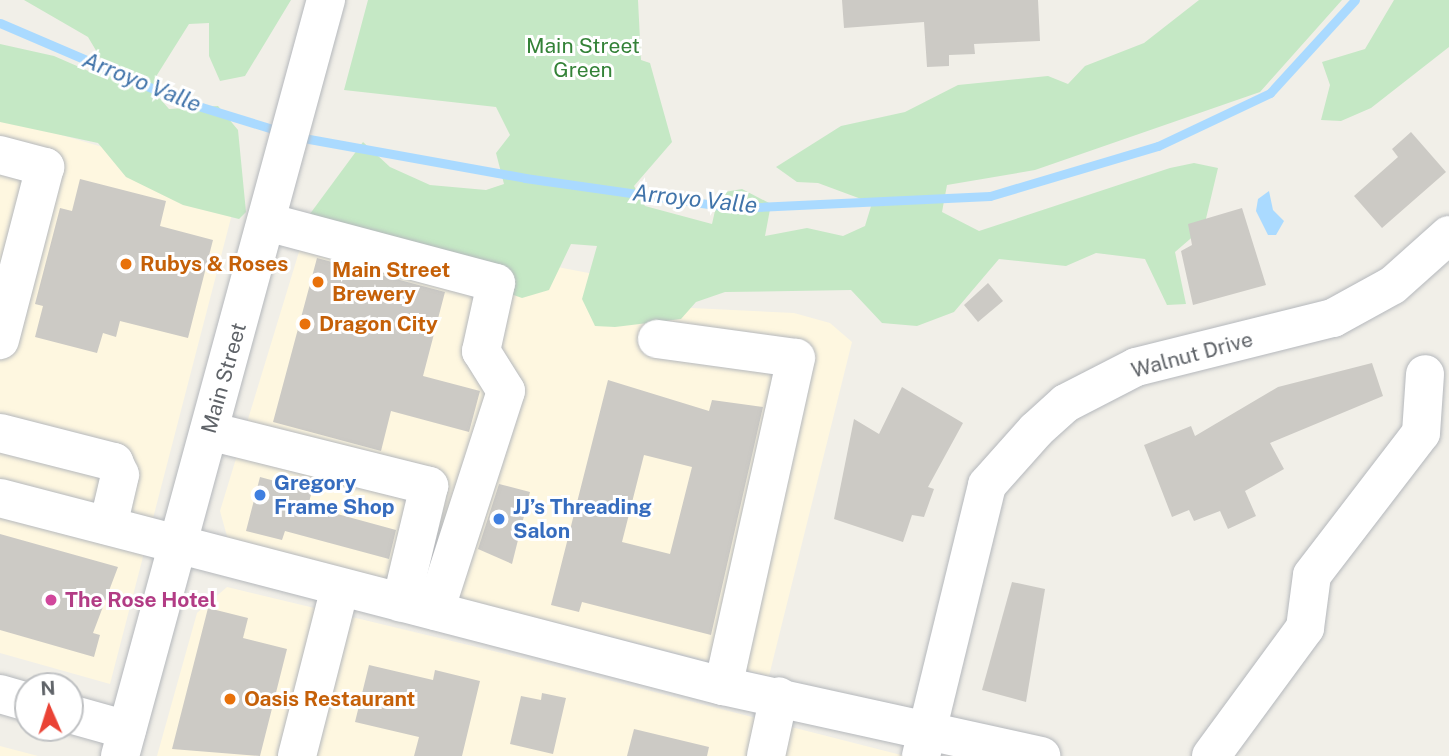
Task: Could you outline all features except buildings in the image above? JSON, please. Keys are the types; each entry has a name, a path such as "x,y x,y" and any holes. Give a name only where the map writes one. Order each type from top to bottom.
{"street":[{"name":"Main Street","path":"124,743 326,0"},
{"path":"0,155 45,167 0,340"},
{"path":"269,215 496,283 481,351 506,391 418,607"},
{"name":"Walnut Drive","path":"923,741 987,485 1036,430 1066,403 1136,367 1333,318 1393,285 1449,235"},
{"path":"657,339 796,358 723,686"},
{"path":"1212,756 1305,628 1312,575 1421,433 1425,374"},
{"path":"209,431 429,486 418,607"},
{"path":"0,433 114,462 120,475 108,526"},
{"path":"0,498 723,686 779,696 923,741 1041,756"},
{"path":"297,756 340,587"},
{"path":"766,756 779,696"},
{"path":"84,722 124,743"}],"shaded area":[{"path":"0,117 239,187 110,684 84,677 84,672 67,672 0,653"},
{"path":"309,219 625,280 650,306 794,313 830,323 852,342 769,676 228,540 220,511"},
{"path":"227,587 522,658 905,756 157,756 197,613"},
{"path":"0,746 38,756 0,756"}],"green space":[{"path":"24,0 291,0 245,76 220,81 209,56 209,23 189,24 157,75 156,94 169,109 218,106 238,130 246,212 239,219 183,205 126,177 98,143 0,122 0,44 54,56 93,73 104,64 88,37"},
{"name":"Main Street Green","path":"368,0 638,0 641,60 650,63 672,142 634,186 645,206 712,224 719,193 742,189 771,204 765,236 807,228 843,236 865,226 872,203 818,183 797,182 776,167 841,126 905,112 958,85 1048,76 1068,84 1085,66 1144,43 1199,0 1342,0 1260,92 1035,170 947,185 942,212 979,231 1170,168 1194,163 1218,168 1204,227 1175,252 1186,304 1167,305 1145,259 1096,253 1066,266 999,259 954,312 917,326 882,323 851,290 725,292 696,302 681,319 615,327 595,326 582,299 597,246 571,244 549,290 522,298 304,222 363,142 390,167 430,185 486,190 504,184 496,153 510,135 496,107 344,90"},
{"path":"1394,0 1449,0 1449,47 1371,108 1341,121 1321,120 1330,85 1322,62 1365,49"}],"water":[{"path":"1269,191 1273,210 1284,221 1276,235 1268,235 1256,211 1258,199"}],"waterway":[{"name":"Arroyo Valle","path":"298,137 525,178 737,208 990,196 1158,146 1270,93 1355,0"},
{"name":"Arroyo Valle","path":"0,23 182,101 282,132"}],"place":[{"name":"Rubys & Roses","path":"126,264"},
{"name":"Main Street Brewery","path":"318,282"},
{"name":"Dragon City","path":"305,324"},
{"name":"Gregory Frame Shop","path":"260,495"},
{"name":"JJ’s Threading Salon","path":"499,519"},
{"name":"The Rose Hotel","path":"51,600"},
{"name":"Oasis Restaurant","path":"230,699"}]}
